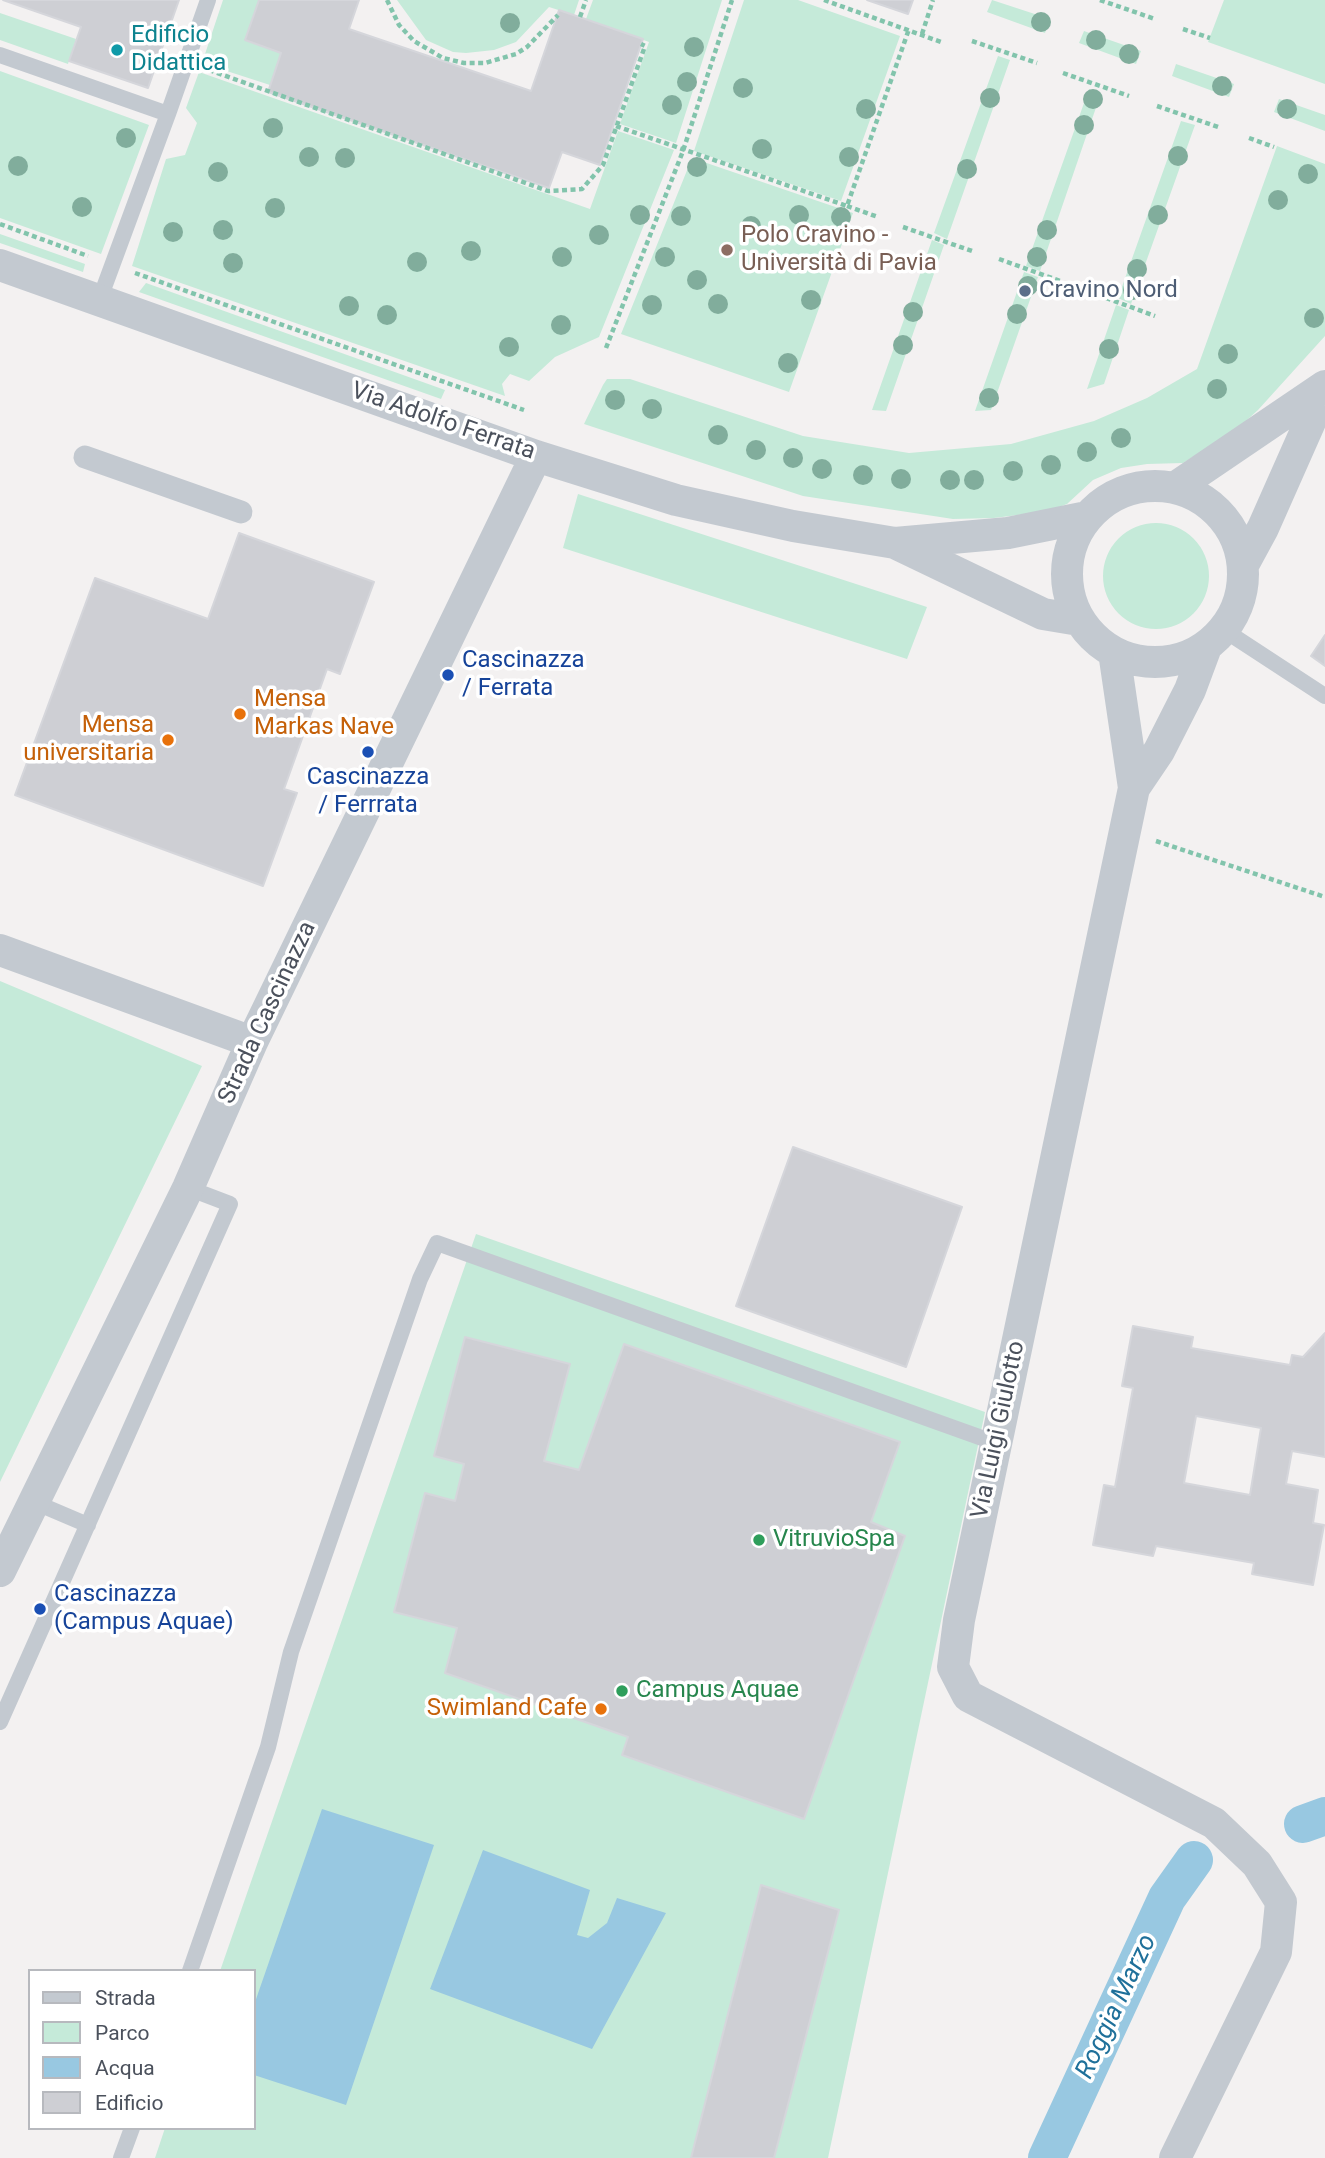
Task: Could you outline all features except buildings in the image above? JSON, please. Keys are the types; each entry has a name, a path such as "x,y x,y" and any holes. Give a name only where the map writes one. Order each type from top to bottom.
{"street":[{"name":"Via Adolfo Ferrata","path":"0,265 536,456 676,500 793,526 895,543 1008,533 1087,517"},
{"name":"Via Adolfo Ferrata","path":"1176,488 1325,387"},
{"name":"Via Adolfo Ferrata","path":"1244,562 1236,537 1222,515 1201,498 1176,488 1152,485 1127,490 1105,501 1087,517 1073,541 1067,568 1069,594 1079,620 1094,638 1114,652 1137,660 1161,662 1185,657 1215,638 1240,598 1244,562 1263,528 1325,387"},
{"name":"Strada Cascinazza","path":"0,1571 188,1188 252,1042 536,456"},
{"path":"85,457 241,512"},
{"name":"Via Adolfo Ferrata","path":"895,543 1043,614 1079,620"},
{"name":"Via Luigi Giulotto","path":"1134,788 1171,726 1215,638"},
{"name":"Via Luigi Giulotto","path":"1114,652 1134,788 959,1620 953,1667 968,1696 1214,1823 1257,1864 1281,1902 1276,1952 1175,2158"},
{"path":"0,950 252,1042"}],"lane":[{"path":"99,300 208,0"},
{"path":"0,55 168,114"},
{"path":"1215,638 1325,696"},
{"path":"0,1722 230,1204 188,1188"},
{"path":"191,1969 268,1747 291,1652 420,1279 437,1242 996,1443"},
{"path":"34,1502 88,1525"},
{"path":"121,2158 131,2130"}],"path":[{"path":"387,0 399,25 414,41 443,58 464,63 485,63 516,54 527,47 558,15"},
{"path":"580,17 586,0"},
{"path":"606,348 683,151 732,0"},
{"path":"824,0 942,42"},
{"path":"922,34 933,0"},
{"path":"1100,0 1155,19"},
{"path":"847,206 909,29"},
{"path":"1183,29 1210,38"},
{"path":"972,41 1037,63"},
{"path":"187,63 548,191 582,189 603,165 645,46 641,44"},
{"path":"1063,74 1129,96"},
{"path":"1157,106 1221,128"},
{"path":"616,126 878,217"},
{"path":"1249,138 1274,147"},
{"path":"0,224 524,410"},
{"path":"903,227 972,251"},
{"path":"999,259 1063,282"},
{"path":"1090,292 1155,316"},
{"path":"1126,829 1192,855 1325,897"}],"green space":[{"path":"223,0 259,0 245,40 281,53 270,85 202,63"},
{"path":"397,0 579,0 574,15 549,7 516,42 494,50 466,53 453,52 426,40"},
{"path":"593,0 722,0 676,143 620,124 649,42 586,19"},
{"path":"744,0 798,0 900,36 841,201 694,151"},
{"path":"992,0 1050,19 1045,33 987,12"},
{"path":"1224,0 1325,0 1325,84 1208,42"},
{"path":"0,13 76,39 68,64 0,40"},
{"path":"1084,31 1141,51 1136,64 1079,43"},
{"path":"998,56 1010,60 947,239 934,233"},
{"path":"1176,64 1234,84 1229,97 1172,76"},
{"path":"0,71 149,125 101,254 0,218"},
{"path":"199,72 590,209 618,131 674,150 599,337 555,357 529,381 510,374 502,384 505,396 132,266 166,159 185,155 197,123 186,108"},
{"path":"1089,89 1101,93 1040,271 1026,266"},
{"path":"1279,99 1325,115 1325,131 1274,112"},
{"path":"1181,121 1195,125 1131,304 1118,298"},
{"path":"1277,146 1325,164 1325,336 1258,410 1236,430 1183,463 1121,468 1093,480 1067,504 1049,511 994,518 953,519 803,496 584,424 607,379 630,379 803,436 909,453 1011,444 1094,421 1147,398 1197,369"},
{"path":"692,158 853,213 789,392 621,334"},
{"path":"0,234 85,264 83,272 0,243"},
{"path":"932,240 944,245 886,411 872,410"},
{"path":"1024,272 1038,277 991,410 975,411"},
{"path":"146,283 445,390 441,399 139,292"},
{"path":"1116,305 1129,310 1104,384 1087,389"},
{"path":"578,494 927,607 907,659 563,548"},
{"path":"1156,523 1176,527 1194,538 1205,556 1209,576 1205,596 1194,614 1176,625 1156,629 1136,625 1118,614 1107,596 1103,576 1107,556 1118,538 1136,527"},
{"path":"0,981 202,1066 0,1482"},
{"name":"Campus Aquae","path":"476,1234 985,1412 828,2158 155,2158 164,2130 256,2130 256,1969 221,1969"}],"water":[{"path":"322,1809 434,1845 346,2105 256,2076 256,1999"},
{"path":"483,1850 590,1890 577,1935 588,1938 607,1923 617,1898 666,1913 592,2049 430,1989"}],"waterway":[{"name":"Roggia Marzo","path":"1303,1824 1325,1816"},
{"name":"Roggia Marzo","path":"1047,2158 1167,1898 1194,1860"}],"place":[{"name":"Edificio Didattica","path":"117,50"},
{"name":"Polo Cravino - Università di Pavia","path":"727,250"},
{"name":"Cravino Nord","path":"1025,291"},
{"name":"Cascinazza / Ferrata","path":"448,675"},
{"name":"Mensa Markas Nave","path":"240,714"},
{"name":"Mensa universitaria","path":"168,740"},
{"name":"Cascinazza / Ferrrata","path":"368,752"},
{"name":"VitruvioSpa","path":"759,1540"},
{"name":"Cascinazza (Campus Aquae)","path":"40,1609"},
{"name":"Campus Aquae","path":"622,1691"},
{"name":"Swimland Cafe","path":"601,1709"}]}
